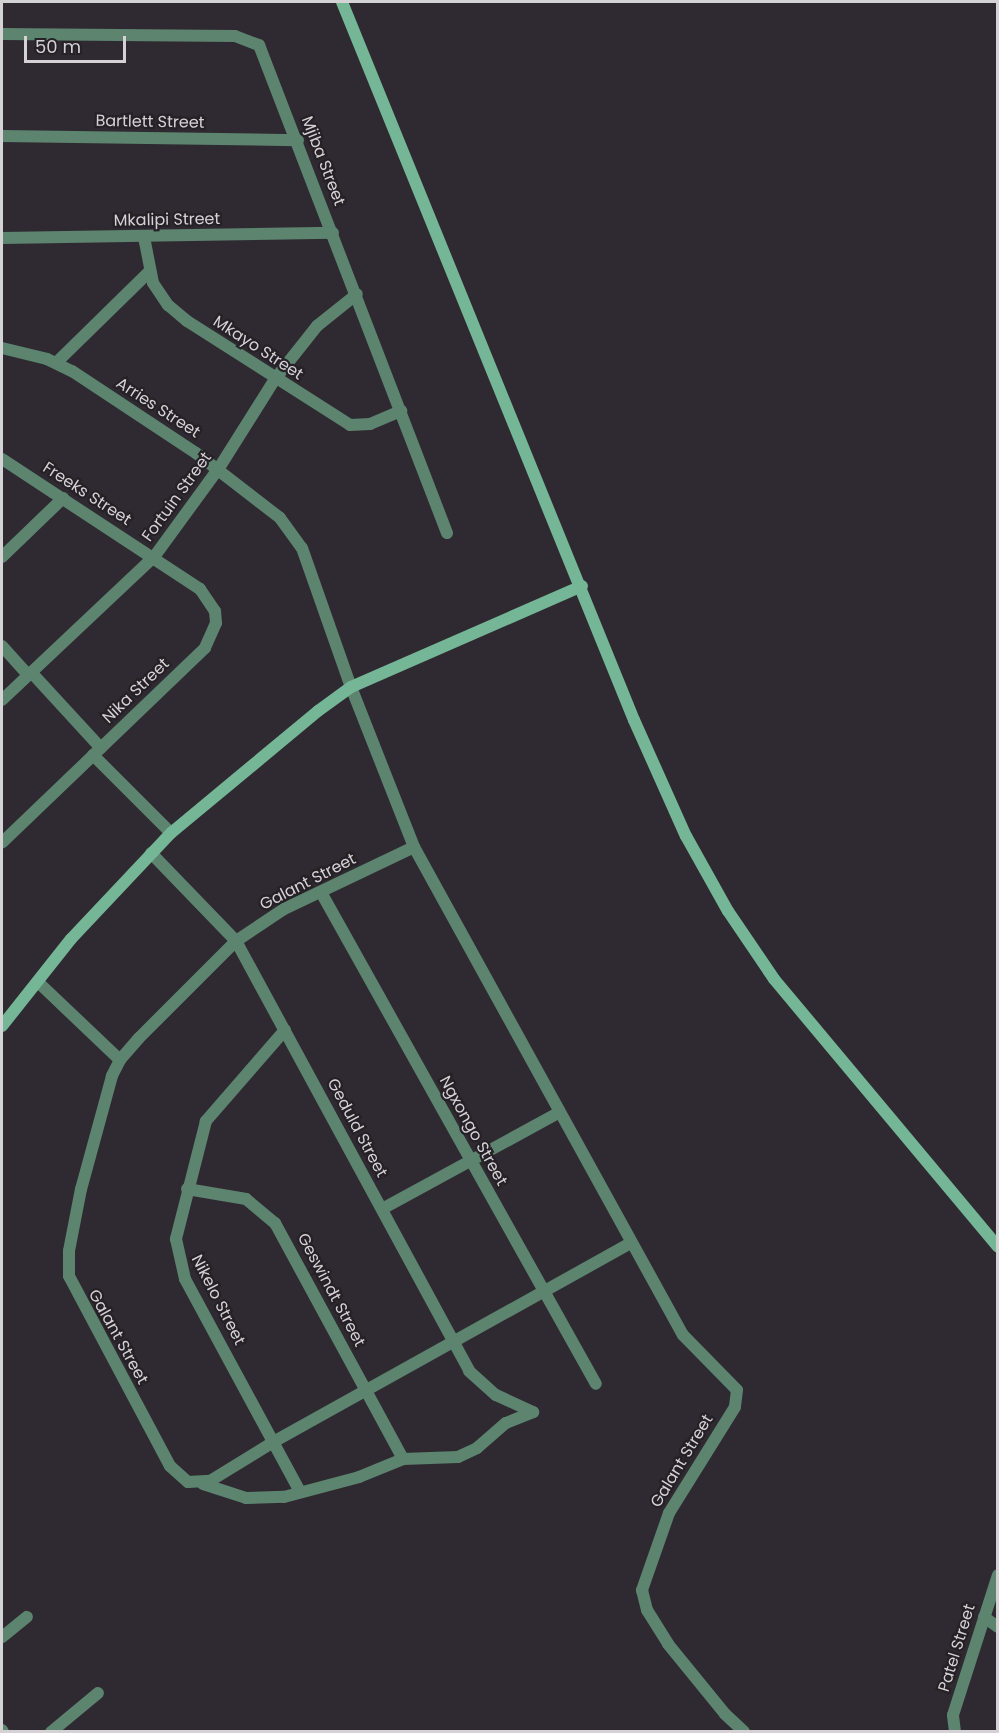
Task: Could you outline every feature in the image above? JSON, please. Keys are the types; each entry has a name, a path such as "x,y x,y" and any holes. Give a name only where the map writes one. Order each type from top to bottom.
{"street":[{"path":"342,2 582,586 634,720 686,836 728,911 830,1051 998,1247"},
{"name":"Mjiba Street","path":"2,34 248,38 259,45 298,140 447,533"},
{"name":"Bartlett Street","path":"2,136 298,140"},
{"name":"Mkalipi Street","path":"2,238 333,233"},
{"name":"Mkayo Street","path":"144,237 150,271 168,305 275,379 350,425 370,424 401,411"},
{"path":"56,363 150,271"},
{"name":"Fortuin Street","path":"2,700 154,557 219,468 275,379 317,326 357,294"},
{"name":"Arries Street","path":"2,348 56,363 219,468 280,518 302,548 351,687"},
{"name":"Freeks Street","path":"2,459 154,557"},
{"path":"2,557 63,498"},
{"name":"Nika Street","path":"2,843 212,638 215,617 209,599 154,557"},
{"path":"2,1026 71,939 171,832 271,747 351,687 582,586"},
{"path":"2,646 30,674 97,752 171,832"},
{"name":"Galant Street","path":"351,687 414,847 558,1113 689,1343 737,1390 735,1407 669,1513 642,1590 647,1610 668,1644 725,1714 744,1731"},
{"name":"Galant Street","path":"414,847 322,894 284,909 236,941 120,1060 81,1189 69,1251 69,1276 174,1473 188,1482 203,1484 246,1498 300,1492 403,1460 458,1457 477,1448 506,1423 533,1412"},
{"name":"Geduld Street","path":"151,853 236,941 477,1380 496,1395 533,1412"},
{"name":"Ngxongo Street","path":"322,894 596,1384"},
{"path":"38,982 120,1060"},
{"name":"Nikelo Street","path":"285,1030 206,1121 176,1239 179,1264 275,1441 300,1492"},
{"path":"382,1209 558,1113"},
{"name":"Geswindt Street","path":"187,1189 235,1196 266,1213 283,1235 403,1460"},
{"path":"203,1484 275,1441 631,1243"},
{"name":"Patel Street","path":"954,1731 953,1715 998,1575"},
{"path":"2,1636 27,1617"},
{"path":"984,1617 998,1627"},
{"path":"51,1731 98,1694"}]}
